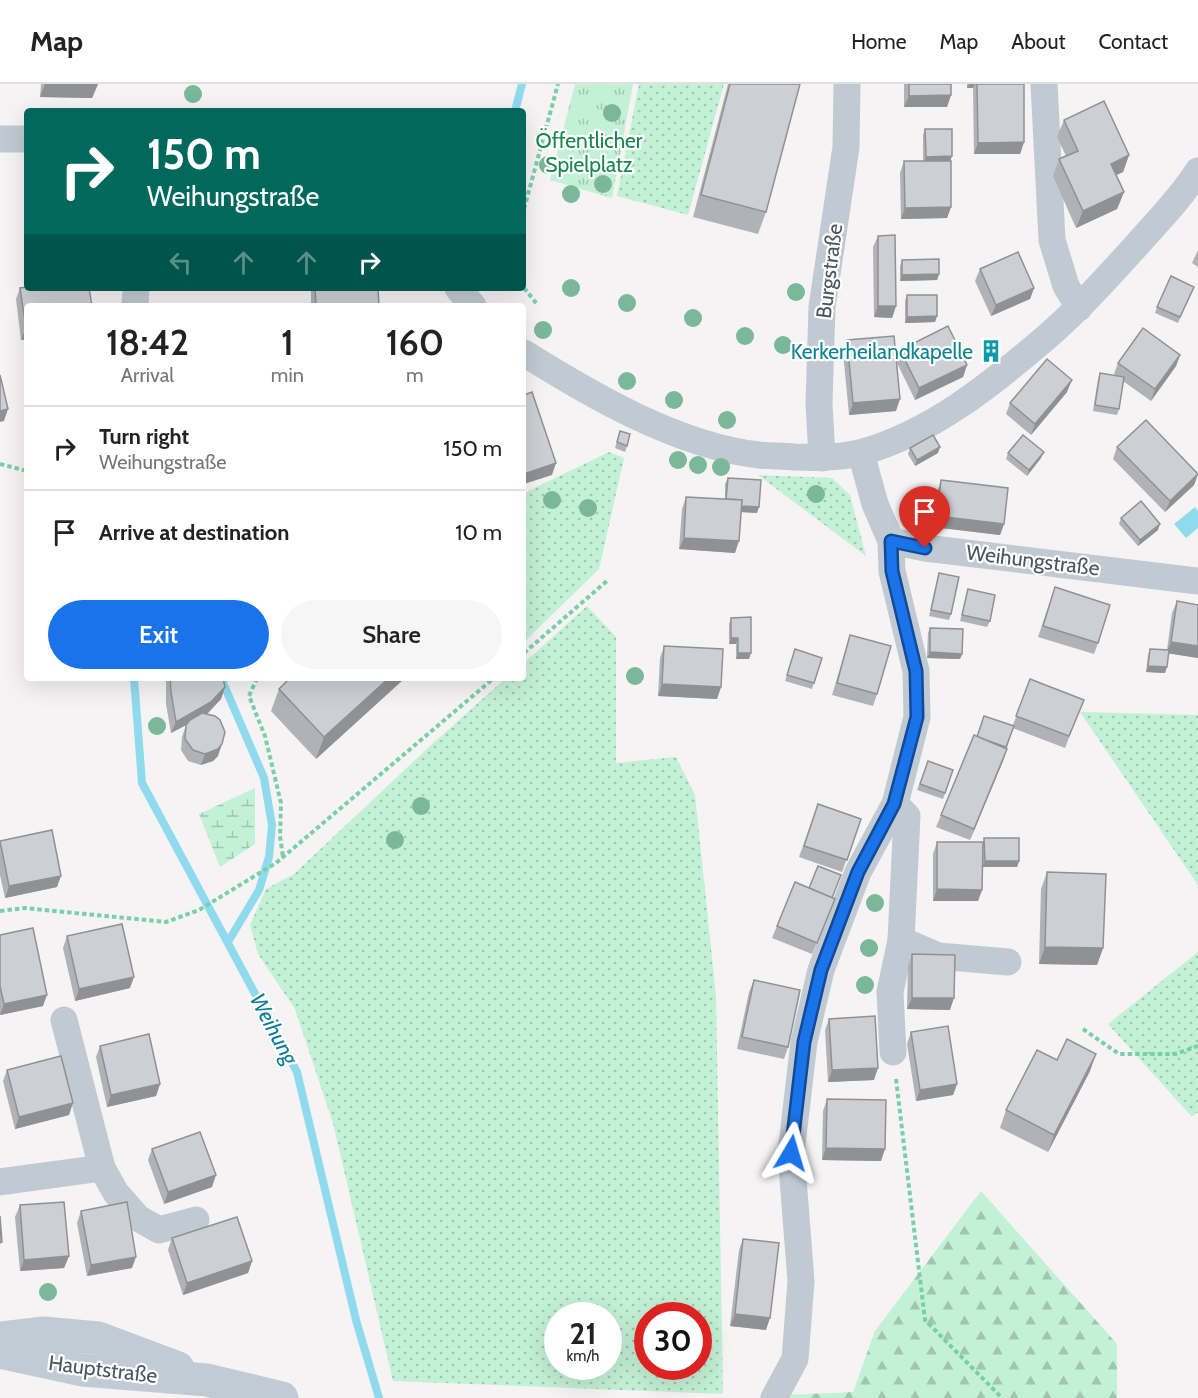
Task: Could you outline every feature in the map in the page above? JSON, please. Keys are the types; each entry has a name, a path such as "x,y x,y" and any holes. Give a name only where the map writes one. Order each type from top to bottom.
{"main road":[{"name":"Hauptstraße","path":"0,1338 44,1334 98,1338 207,1380"},
{"name":"Hauptstraße","path":"0,1352 82,1370 207,1380 282,1398"}],"street":[{"name":"Burgstraße","path":"822,458 819,404 822,307 846,147 847,84"},
{"path":"1044,84 1052,240 1066,286 1079,308"},
{"path":"0,139 24,139"},
{"path":"526,354 571,383 648,422 709,445 758,455 822,458 861,453 901,438 942,417 997,379 1079,308 1184,193 1198,171"},
{"path":"460,291 470,303"},
{"path":"774,1398 795,1359 801,1281 791,1153 804,1042 821,970 854,883 894,804 917,717 916,671 892,571 891,541 875,504 861,453"},
{"name":"Weihungstraße","path":"891,541 925,548 1198,581"},
{"path":"893,1052 890,992 901,940 907,816 894,804"},
{"path":"901,940 938,956 1008,962"},
{"path":"64,1020 102,1168 116,1193 138,1218 159,1230 196,1220"},
{"path":"0,1182 102,1168"}],"path":[{"path":"526,202 558,84"},
{"path":"526,290 537,304"},
{"path":"0,464 24,470"},
{"path":"526,651 609,580"},
{"path":"256,681 249,696 265,736 281,802 280,836 283,857"},
{"path":"0,911 25,908 166,922 199,910 276,863 490,681"},
{"path":"1083,1029 1119,1054 1175,1054 1198,1046"},
{"path":"893,1052 925,1320 1002,1398"}],"green space":[{"name":"Öffentlicher Spielplatz","path":"575,84 633,84 612,198 550,180"},
{"path":"639,84 724,84 688,215 617,196"},
{"path":"609,452 624,458 599,569 526,640 526,492"},
{"path":"758,475 832,478 850,495 866,556"},
{"path":"587,606 616,637 616,763 676,757 695,795 716,996 723,1394 393,1381 333,1123 295,1009 258,954 250,925 266,889 294,874 503,681 526,681 526,661"},
{"path":"1080,712 1198,715 1198,885"},
{"path":"255,788 255,844 220,867 199,814"},
{"path":"1198,952 1198,1112 1192,1117 1108,1024"},
{"path":"981,1191 1117,1344 1117,1398 776,1398 782,1395 853,1392 875,1331"}],"water":[{"path":"1195,507 1198,511 1198,528 1186,538 1174,524"}],"building":[{"path":"730,84 800,84 766,212 701,195"},
{"path":"909,84 951,84 951,95 909,96"},
{"path":"977,84 1024,84 1024,142 978,143"},
{"path":"1104,101 1129,155 1111,164 1124,192 1083,211 1059,159 1078,151 1064,120"},
{"path":"925,129 952,129 952,156 926,157"},
{"path":"904,161 951,161 951,207 905,208"},
{"path":"895,235 896,306 878,306 878,236"},
{"path":"1018,252 1034,288 996,305 980,269"},
{"path":"939,259 939,274 902,275 902,260"},
{"path":"1171,276 1194,287 1180,317 1157,307"},
{"path":"24,287 24,291 90,291 92,303 24,303 24,315 20,288"},
{"path":"315,291 378,291 379,303 316,303"},
{"path":"907,295 937,295 937,316 907,317"},
{"path":"948,326 967,365 919,388 900,350"},
{"path":"1143,328 1180,355 1155,389 1118,363"},
{"path":"894,336 900,399 853,403 847,340"},
{"path":"995,339 999,346 991,352 986,344"},
{"path":"1047,359 1072,380 1035,424 1010,403"},
{"path":"1100,373 1124,377 1119,409 1095,405"},
{"path":"0,375 8,409 0,411"},
{"path":"532,392 556,463 526,473 526,394"},
{"path":"1146,420 1198,474 1170,501 1117,447"},
{"path":"620,431 630,434 627,446 617,442"},
{"path":"933,435 940,447 917,460 910,448"},
{"path":"1023,435 1044,452 1029,470 1008,453"},
{"path":"728,478 761,480 759,507 741,506 742,500 726,499"},
{"path":"941,480 1008,488 1004,524 937,516"},
{"path":"686,497 742,500 739,541 684,538"},
{"path":"1141,501 1160,524 1140,540 1121,518"},
{"path":"939,573 959,577 951,614 931,610"},
{"path":"1055,587 1110,605 1098,643 1043,626"},
{"path":"968,589 995,595 990,621 962,615"},
{"path":"1177,601 1198,605 1198,646 1171,642"},
{"path":"751,617 751,653 738,653 738,638 731,638 731,618"},
{"path":"930,628 963,629 962,654 930,652"},
{"path":"850,635 891,646 877,694 837,683"},
{"path":"664,646 723,649 721,687 662,684"},
{"path":"795,649 822,658 814,683 787,675"},
{"path":"1150,649 1169,650 1167,667 1148,666"},
{"path":"1030,679 1084,700 1069,736 1016,716"},
{"path":"170,681 224,681 225,687 211,702 176,722"},
{"path":"287,681 386,681 324,737 279,689"},
{"path":"202,713 215,716 220,720 225,732 218,749 205,754 193,750 185,739 186,725"},
{"path":"984,716 1014,726 1006,747 977,737"},
{"path":"974,735 1007,749 974,829 941,815"},
{"path":"928,761 953,770 945,793 920,784"},
{"path":"818,804 861,819 847,860 804,846"},
{"path":"52,830 61,876 9,886 0,841"},
{"path":"984,838 1019,838 1019,861 985,861"},
{"path":"937,842 983,842 982,890 937,889"},
{"path":"818,866 841,875 832,898 809,888"},
{"path":"1047,872 1106,874 1103,948 1045,947"},
{"path":"795,882 835,899 817,943 777,926"},
{"path":"122,924 134,977 79,989 67,936"},
{"path":"33,928 47,995 4,1004 0,986 0,935"},
{"path":"912,954 955,955 954,998 912,998"},
{"path":"754,980 800,990 788,1047 742,1037"},
{"path":"875,1016 878,1068 832,1070 829,1019"},
{"path":"948,1026 957,1084 920,1090 911,1032"},
{"path":"149,1034 160,1084 111,1095 100,1046"},
{"path":"1067,1039 1096,1054 1054,1135 1006,1110 1037,1050 1057,1060"},
{"path":"61,1056 73,1103 19,1117 7,1070"},
{"path":"827,1099 886,1100 885,1149 826,1148"},
{"path":"200,1132 216,1175 168,1192 152,1149"},
{"path":"64,1202 69,1256 24,1260 20,1205"},
{"path":"127,1202 136,1257 91,1265 81,1211"},
{"path":"0,1216 2,1242 0,1243"},
{"path":"237,1217 252,1261 187,1283 172,1238"},
{"path":"743,1239 779,1243 770,1318 735,1314"}],"waterway":[{"name":"Weihung","path":"516,108 522,84"},
{"name":"Weihung","path":"134,681 142,783 297,1072 356,1320 379,1398"},
{"path":"222,681 264,778 272,825 269,857 259,890 228,942"}],"place":[{"name":"Kerkerheilandkapelle","path":"991,351"}],"route":[{"path":"791,1153 804,1042 821,970 858,872 894,804 917,717 916,671 892,571 891,541 925,548"}]}
